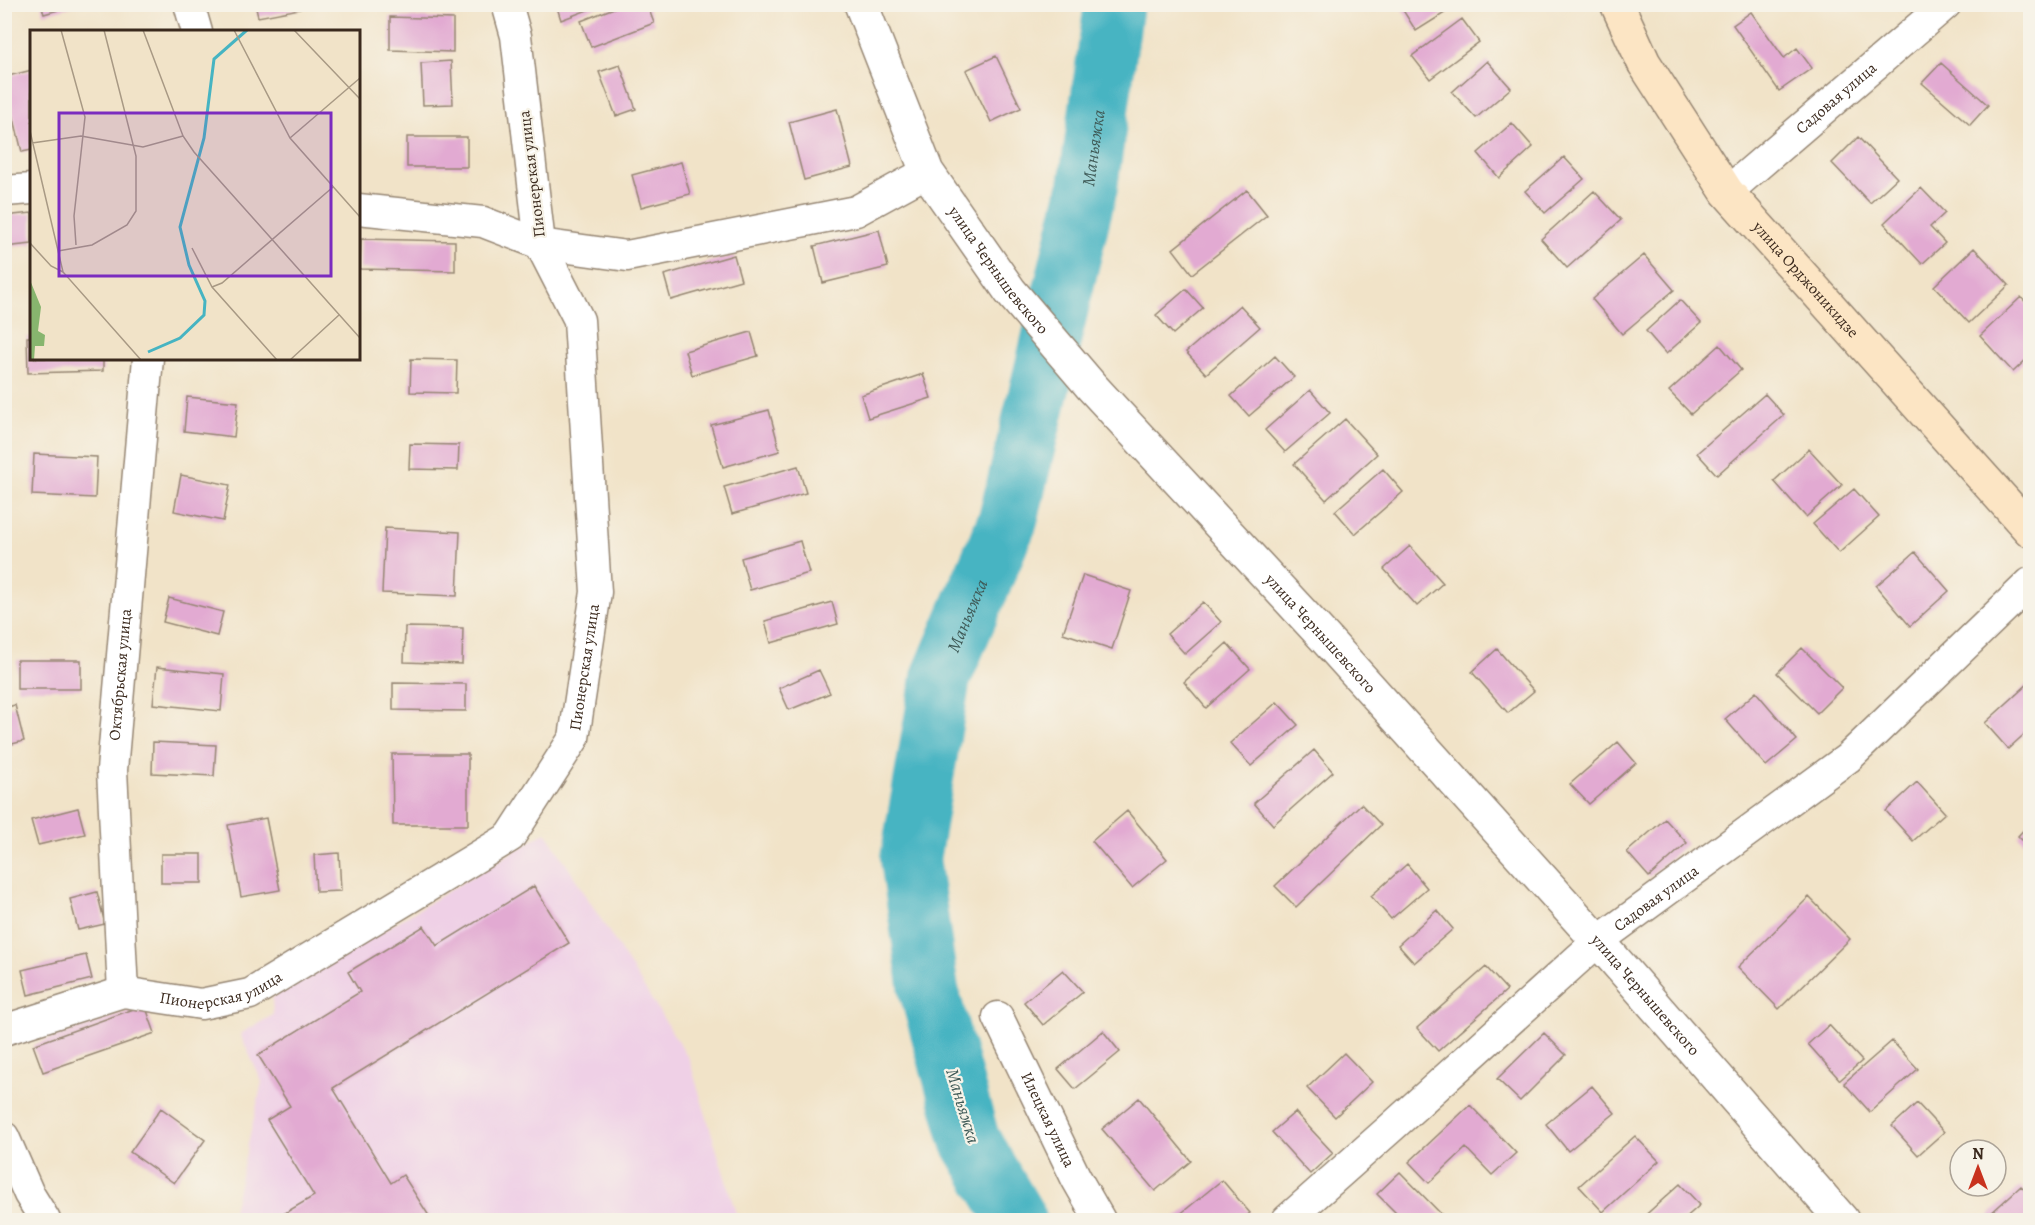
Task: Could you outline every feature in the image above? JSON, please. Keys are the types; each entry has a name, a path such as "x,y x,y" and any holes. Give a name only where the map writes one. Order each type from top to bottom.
{"main road":[{"name":"улица Орджоникидзе","path":"1617,4 1644,63 1727,192 2031,530"}],"street":[{"path":"189,4 196,30"},
{"name":"Пионерская улица","path":"4,1030 123,992 201,1004 250,994 510,837 574,738 596,592 579,320 540,244 516,36 507,4"},
{"name":"улица Чернышевского","path":"861,4 927,172 1010,291 1092,387 1324,637 1598,941 1842,1221"},
{"name":"Садовая улица","path":"1727,192 1946,4"},
{"path":"360,209 483,222 540,244 627,256 856,211 927,172"},
{"path":"4,191 30,189"},
{"name":"Октябрьская улица","path":"123,992 112,770 148,360"},
{"name":"Садовая улица","path":"1287,1221 1598,941 1848,758 2031,583"},
{"name":"Илецкая улица","path":"998,1017 1076,1178 1100,1221"},
{"path":"4,1137 17,1187 45,1221"}],"shaded area":[{"path":"546,832 689,1059 738,1220 231,1220 262,1082 240,1034 273,1015 272,998"}],"building":[{"path":"41,4 76,4 76,5 44,14"},
{"path":"255,4 299,4 300,9 258,17"},
{"path":"556,4 601,4 601,5 561,20"},
{"path":"624,4 647,4 654,23 591,47 581,21"},
{"path":"1399,4 1459,4 1416,31"},
{"path":"1751,12 1784,58 1797,48 1812,68 1779,91 1733,25"},
{"path":"390,17 453,19 453,52 390,50"},
{"path":"1462,19 1479,42 1430,79 1412,56"},
{"path":"996,56 1021,108 991,122 966,70"},
{"path":"451,61 453,104 423,105 421,63"},
{"path":"1487,61 1511,88 1476,118 1452,92"},
{"path":"1941,63 1988,105 1970,125 1922,83"},
{"path":"620,65 636,109 616,116 599,72"},
{"path":"30,70 30,150 22,152 4,77"},
{"path":"837,109 852,167 804,180 789,122"},
{"path":"1512,123 1533,147 1499,178 1478,153"},
{"path":"407,137 467,137 467,167 407,167"},
{"path":"1858,137 1897,178 1870,203 1832,163"},
{"path":"1564,157 1584,179 1545,213 1525,191"},
{"path":"681,162 690,194 641,207 632,175"},
{"path":"1921,188 1945,213 1930,227 1945,243 1922,264 1884,223"},
{"path":"1247,190 1267,215 1192,274 1173,249"},
{"path":"1594,191 1621,220 1567,268 1541,239"},
{"path":"30,213 30,244 4,247 4,216"},
{"path":"879,230 888,267 823,283 814,246"},
{"path":"361,239 455,241 455,271 360,269"},
{"path":"1974,248 2009,285 1969,323 1934,286"},
{"path":"734,255 741,280 671,300 664,275"},
{"path":"1644,255 1674,290 1622,334 1592,299"},
{"path":"1186,289 1203,308 1173,334 1156,315"},
{"path":"2021,297 2030,307 2030,356 2013,372 1980,336"},
{"path":"1680,300 1701,323 1666,354 1646,331"},
{"path":"1240,305 1260,327 1206,374 1186,352"},
{"path":"751,332 758,356 692,375 685,351"},
{"path":"27,337 30,337 30,360 103,360 103,371 28,373"},
{"path":"1720,345 1741,370 1691,414 1669,391"},
{"path":"1275,356 1294,377 1249,416 1231,396"},
{"path":"411,359 457,360 456,393 410,392"},
{"path":"923,374 931,398 868,418 861,395"},
{"path":"1310,390 1330,413 1285,452 1265,430"},
{"path":"1765,394 1784,415 1717,475 1697,453"},
{"path":"187,397 238,402 234,437 184,431"},
{"path":"769,410 780,451 723,467 711,425"},
{"path":"1345,419 1377,454 1326,500 1294,464"},
{"path":"410,444 459,445 458,470 409,469"},
{"path":"1809,449 1842,485 1806,517 1774,481"},
{"path":"34,454 97,457 95,498 32,495"},
{"path":"798,466 806,493 732,514 724,487"},
{"path":"1383,469 1403,492 1355,534 1335,511"},
{"path":"181,475 230,485 223,521 174,511"},
{"path":"1854,489 1879,517 1839,553 1813,524"},
{"path":"385,528 460,532 457,596 382,593"},
{"path":"800,541 809,573 750,590 741,558"},
{"path":"1410,546 1443,583 1417,606 1384,569"},
{"path":"1915,552 1949,591 1910,626 1876,586"},
{"path":"1083,575 1131,591 1112,649 1063,633"},
{"path":"169,598 223,612 217,636 163,622"},
{"path":"832,602 838,624 771,643 765,621"},
{"path":"1203,602 1221,622 1185,654 1167,634"},
{"path":"405,627 463,628 462,664 404,662"},
{"path":"1227,643 1250,669 1206,708 1184,682"},
{"path":"1802,648 1842,688 1817,713 1777,673"},
{"path":"1497,649 1534,691 1508,713 1472,672"},
{"path":"17,660 81,660 81,689 17,689"},
{"path":"157,667 224,674 221,711 153,704"},
{"path":"819,670 830,693 789,710 779,688"},
{"path":"2030,682 2030,729 2008,749 1985,723"},
{"path":"393,683 466,684 466,711 393,710"},
{"path":"1756,692 1797,740 1766,766 1725,719"},
{"path":"1277,702 1298,725 1251,766 1230,743"},
{"path":"15,705 24,741 4,746 4,708"},
{"path":"153,742 216,745 214,776 152,773"},
{"path":"1618,742 1636,763 1589,804 1570,784"},
{"path":"1314,750 1333,772 1273,825 1254,803"},
{"path":"392,754 468,754 468,825 393,825"},
{"path":"1917,782 1945,813 1913,841 1886,811"},
{"path":"1361,804 1381,825 1296,907 1275,886"},
{"path":"78,808 85,834 38,845 31,820"},
{"path":"1127,811 1167,859 1132,888 1092,841"},
{"path":"266,818 280,890 241,897 228,825"},
{"path":"1665,819 1687,843 1649,877 1627,852"},
{"path":"2030,823 2030,848 2018,836"},
{"path":"339,853 341,891 316,892 314,855"},
{"path":"161,854 202,854 202,883 161,883"},
{"path":"1407,864 1427,888 1391,919 1371,896"},
{"path":"534,886 569,943 333,1088 391,1183 403,1175 431,1219 273,1220 314,1196 267,1120 290,1106 258,1055 360,992 348,972 424,926 437,946"},
{"path":"97,892 105,924 78,930 70,899"},
{"path":"1809,897 1850,939 1779,1009 1738,967"},
{"path":"1437,910 1453,929 1414,963 1398,945"},
{"path":"86,955 92,979 28,995 22,970"},
{"path":"1486,967 1507,990 1438,1051 1417,1028"},
{"path":"1063,970 1083,992 1043,1025 1024,1002"},
{"path":"145,1005 155,1033 43,1072 33,1045"},
{"path":"1829,1025 1862,1061 1840,1080 1808,1044"},
{"path":"1103,1031 1120,1052 1075,1089 1058,1069"},
{"path":"1544,1033 1566,1055 1520,1101 1497,1079"},
{"path":"1892,1041 1918,1069 1870,1112 1844,1083"},
{"path":"1344,1053 1372,1082 1335,1117 1307,1088"},
{"path":"1592,1086 1615,1113 1568,1151 1546,1124"},
{"path":"1139,1098 1191,1161 1155,1191 1102,1129"},
{"path":"1917,1103 1944,1132 1918,1155 1892,1126"},
{"path":"1470,1105 1516,1153 1492,1175 1466,1148 1429,1183 1409,1162"},
{"path":"161,1108 205,1140 174,1183 130,1152"},
{"path":"1295,1112 1333,1153 1310,1174 1272,1132"},
{"path":"1635,1136 1659,1161 1603,1212 1579,1186"},
{"path":"1400,1172 1447,1220 1403,1220 1377,1194"},
{"path":"1222,1180 1250,1213 1242,1220 1173,1220"},
{"path":"1680,1184 1700,1205 1683,1220 1640,1220"},
{"path":"2021,1186 2030,1196 2030,1213 2023,1220 1994,1220 1989,1215"}],"waterway":[{"name":"Маньяжка","path":"1017,1220 970,1140 929,991 910,859 941,678 1008,520 1088,186 1114,4"}]}
